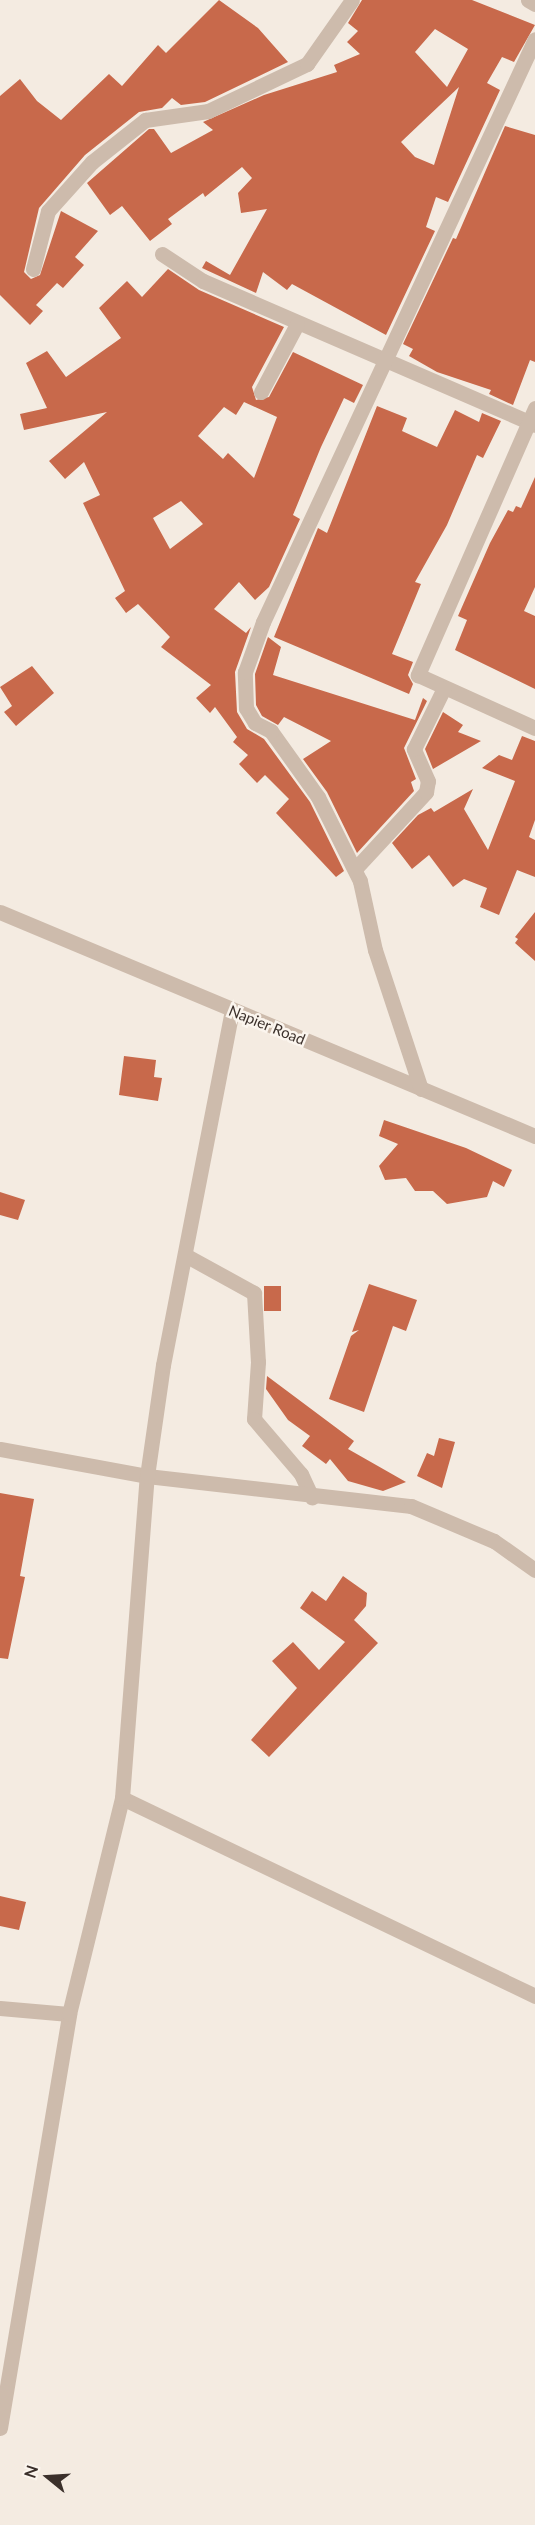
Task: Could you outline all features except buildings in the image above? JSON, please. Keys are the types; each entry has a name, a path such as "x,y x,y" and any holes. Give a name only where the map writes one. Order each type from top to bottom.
{"street":[{"path":"33,269 48,211 92,162 146,120 208,111 307,64 352,0"},
{"path":"528,0 535,4"},
{"path":"422,1089 375,950 356,869 318,796 272,731 255,723 246,708 245,672 263,622 535,39"},
{"path":"162,254 203,281 384,363 532,424"},
{"path":"261,392 297,324"},
{"path":"535,408 532,424 418,675 535,728"},
{"path":"356,869 426,792 428,782 414,749 444,688"},
{"name":"Napier Road","path":"0,912 535,1136"},
{"path":"0,2428 69,2014 122,1798 147,1476 184,1254 232,1011"},
{"path":"184,1254 254,1293 258,1362 254,1419 301,1474 312,1498"},
{"path":"0,1449 147,1476 312,1498 411,1506 494,1541 535,1570"},
{"path":"122,1798 535,1996"},
{"path":"0,2008 69,2014"}]}
